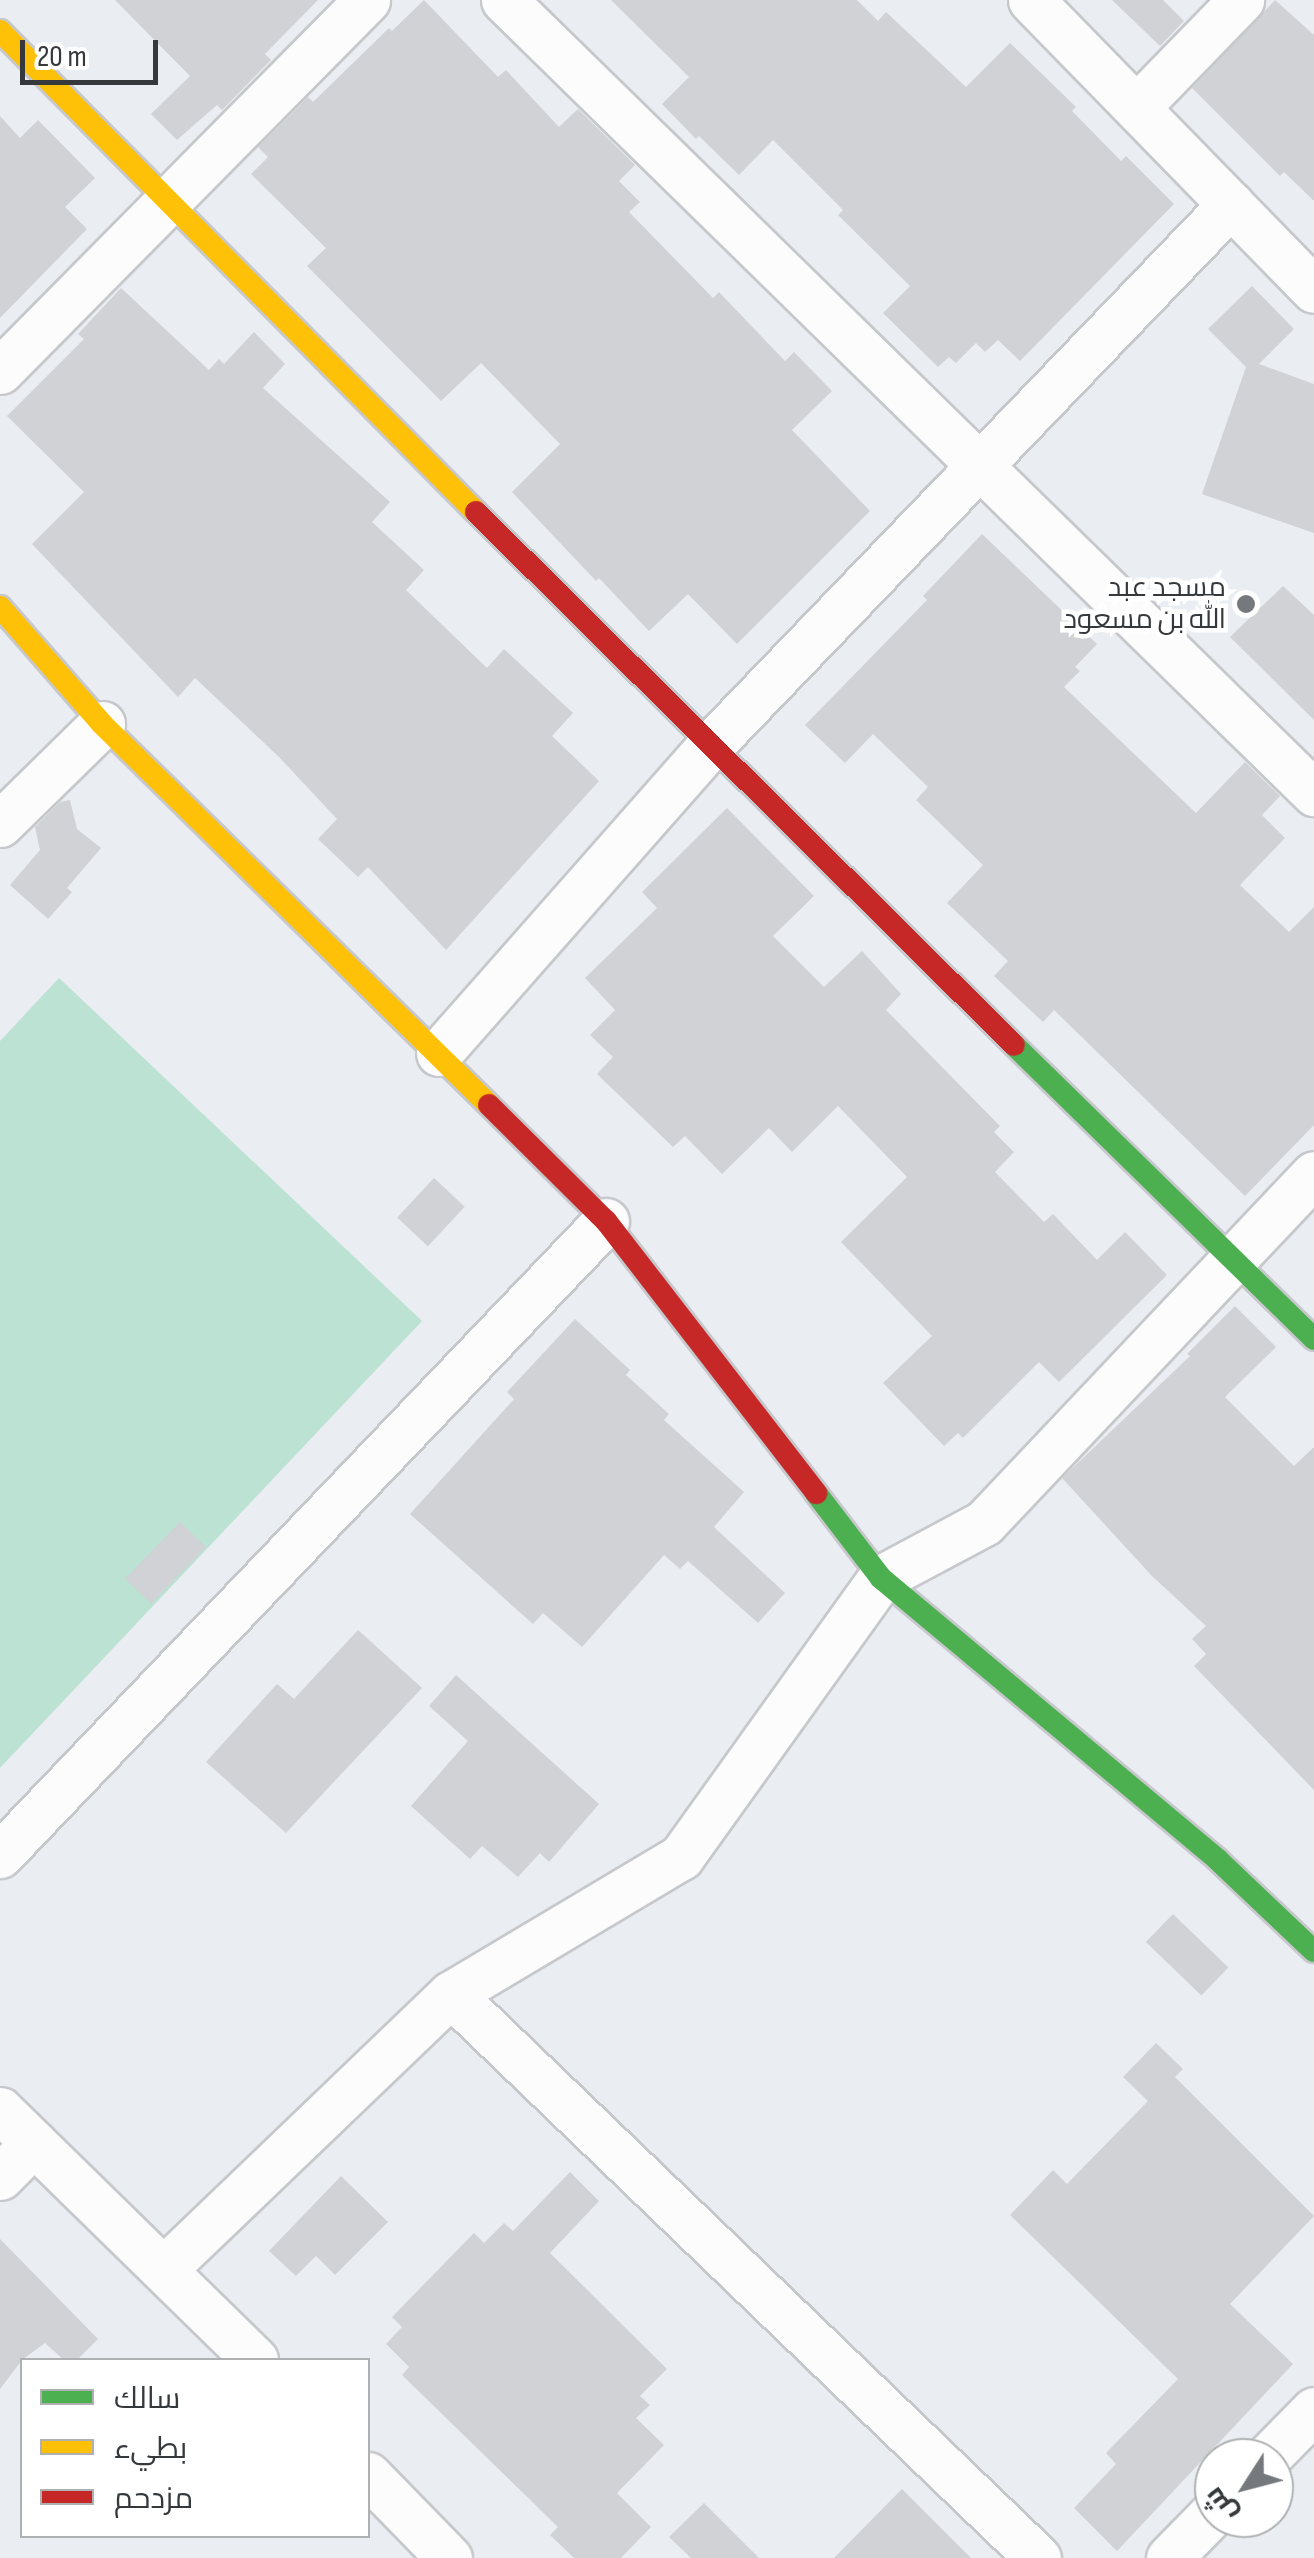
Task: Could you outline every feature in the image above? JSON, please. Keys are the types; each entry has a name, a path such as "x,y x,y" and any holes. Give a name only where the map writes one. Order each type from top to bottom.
{"street":[{"path":"0,371 367,0"},
{"path":"504,0 1314,794"},
{"path":"1031,0 1314,290"},
{"path":"1138,106 1241,0"},
{"path":"0,31 709,747 1314,1339"},
{"path":"439,1053 709,747 1231,204"},
{"path":"0,607 102,724 606,1221 881,1578 1218,1860 1314,1952"},
{"path":"0,824 102,724"},
{"path":"164,2268 451,1994 681,1857 881,1578 984,1523 1314,1174"},
{"path":"0,1854 606,1221"},
{"path":"451,1994 1038,2558"},
{"path":"0,2110 253,2358"},
{"path":"0,2177 34,2143"},
{"path":"1287,2438 1314,2410"},
{"path":"370,2477 449,2558"},
{"path":"1169,2558 1194,2532"}],"green space":[{"path":"59,978 422,1321 0,1768 0,1041"}],"building":[{"path":"115,0 318,0 265,54 271,60 222,110 217,105 177,140 151,114 190,76"},
{"path":"424,0 498,77 506,70 559,127 578,109 635,165 619,181 640,202 629,212 713,298 719,292 785,361 794,352 832,391 792,430 870,511 737,644 688,594 649,631 599,578 596,581 512,492 560,444 481,363 441,401 307,266 326,248 251,174 268,157 258,147 308,97 313,102 389,28 392,31"},
{"path":"611,0 857,0 878,21 886,12 966,87 1010,43 1076,107 1072,111 1121,161 1126,156 1174,204 1020,361 998,340 985,352 976,343 956,363 949,357 938,367 883,313 910,286 838,215 843,210 773,140 739,175 699,136 696,139 662,104 689,77"},
{"path":"1112,0 1163,0 1184,21 1160,46"},
{"path":"1275,0 1314,35 1314,201 1284,172 1280,176 1192,88"},
{"path":"0,116 20,138 38,120 95,178 65,207 87,229 0,318"},
{"path":"1252,286 1294,329 1259,364 1314,384 1314,533 1202,494 1246,367 1208,329"},
{"path":"121,288 209,370 219,359 224,364 254,332 285,364 263,388 390,502 372,522 424,570 406,590 487,668 504,649 573,713 552,736 599,781 446,950 368,867 358,877 318,839 337,819 279,757 195,678 178,697 32,544 84,492 7,416 84,339 78,334"},
{"path":"982,534 1097,644 1075,667 1080,671 1064,687 1196,813 1245,762 1280,796 1262,815 1285,838 1240,885 1289,932 1314,907 1314,1125 1245,1196 1054,1010 1043,1022 994,976 1008,961 947,903 983,865 916,800 928,787 873,734 845,763 805,725 927,600 923,596"},
{"path":"1283,586 1314,615 1314,720 1230,637"},
{"path":"70,800 77,829 101,848 67,888 72,892 48,919 10,885 40,850 35,827 60,802"},
{"path":"727,808 814,896 773,936 824,987 862,951 901,994 886,1010 1000,1126 994,1132 1014,1152 995,1172 1044,1222 1053,1214 1097,1260 1125,1232 1167,1275 1059,1382 1039,1362 963,1438 958,1433 944,1446 883,1383 932,1336 841,1242 907,1177 838,1106 792,1152 769,1128 722,1174 685,1136 673,1147 597,1074 613,1057 590,1035 615,1010 585,978 657,908 642,892"},
{"path":"434,1178 465,1207 428,1246 397,1217"},
{"path":"1235,1306 1276,1347 1225,1397 1294,1466 1314,1447 1314,1790 1194,1666 1206,1654 1192,1639 1206,1626 1152,1576 1062,1478 1190,1356 1187,1354"},
{"path":"575,1319 630,1370 626,1375 669,1414 664,1420 744,1492 714,1527 785,1593 758,1623 688,1561 680,1569 664,1555 582,1647 543,1613 533,1624 410,1514 514,1399 507,1392"},
{"path":"180,1522 206,1547 151,1604 125,1579"},
{"path":"358,1630 422,1688 286,1833 206,1762 277,1684 294,1699"},
{"path":"456,1675 599,1804 549,1862 540,1853 518,1877 482,1846 470,1859 411,1806 468,1741 429,1706"},
{"path":"1173,1914 1228,1967 1201,1996 1146,1942"},
{"path":"1156,2043 1183,2069 1175,2077 1314,2216 1230,2304 1293,2364 1223,2438 1194,2438 1194,2469 1117,2551 1074,2508 1116,2464 1106,2453 1178,2379 1010,2215 1053,2170 1067,2184 1148,2101 1123,2077"},
{"path":"570,2172 599,2201 550,2253 667,2369 640,2396 650,2405 636,2418 664,2445 617,2493 651,2527 621,2558 574,2558 550,2535 558,2527 402,2375 409,2367 386,2344 402,2327 392,2317 474,2233 484,2243 504,2223 513,2231"},
{"path":"341,2176 388,2222 335,2275 316,2256 296,2276 269,2251"},
{"path":"0,2239 98,2339 79,2358 62,2358 45,2343 20,2358 0,2389"},
{"path":"902,2489 971,2558 834,2558"},
{"path":"704,2503 759,2558 691,2558 669,2537"}],"traffic: fast":[{"path":"1014,1045 1314,1339"},
{"path":"816,1493 881,1578 1218,1860 1314,1951"}],"traffic: slow":[{"path":"0,31 476,512"},
{"path":"0,607 102,724 489,1105"}],"traffic: jam":[{"path":"476,512 1014,1045"},
{"path":"489,1105 606,1221 816,1493"}],"place":[{"name":"مسجد عبد الله بن مسعود","path":"1246,604"}]}
